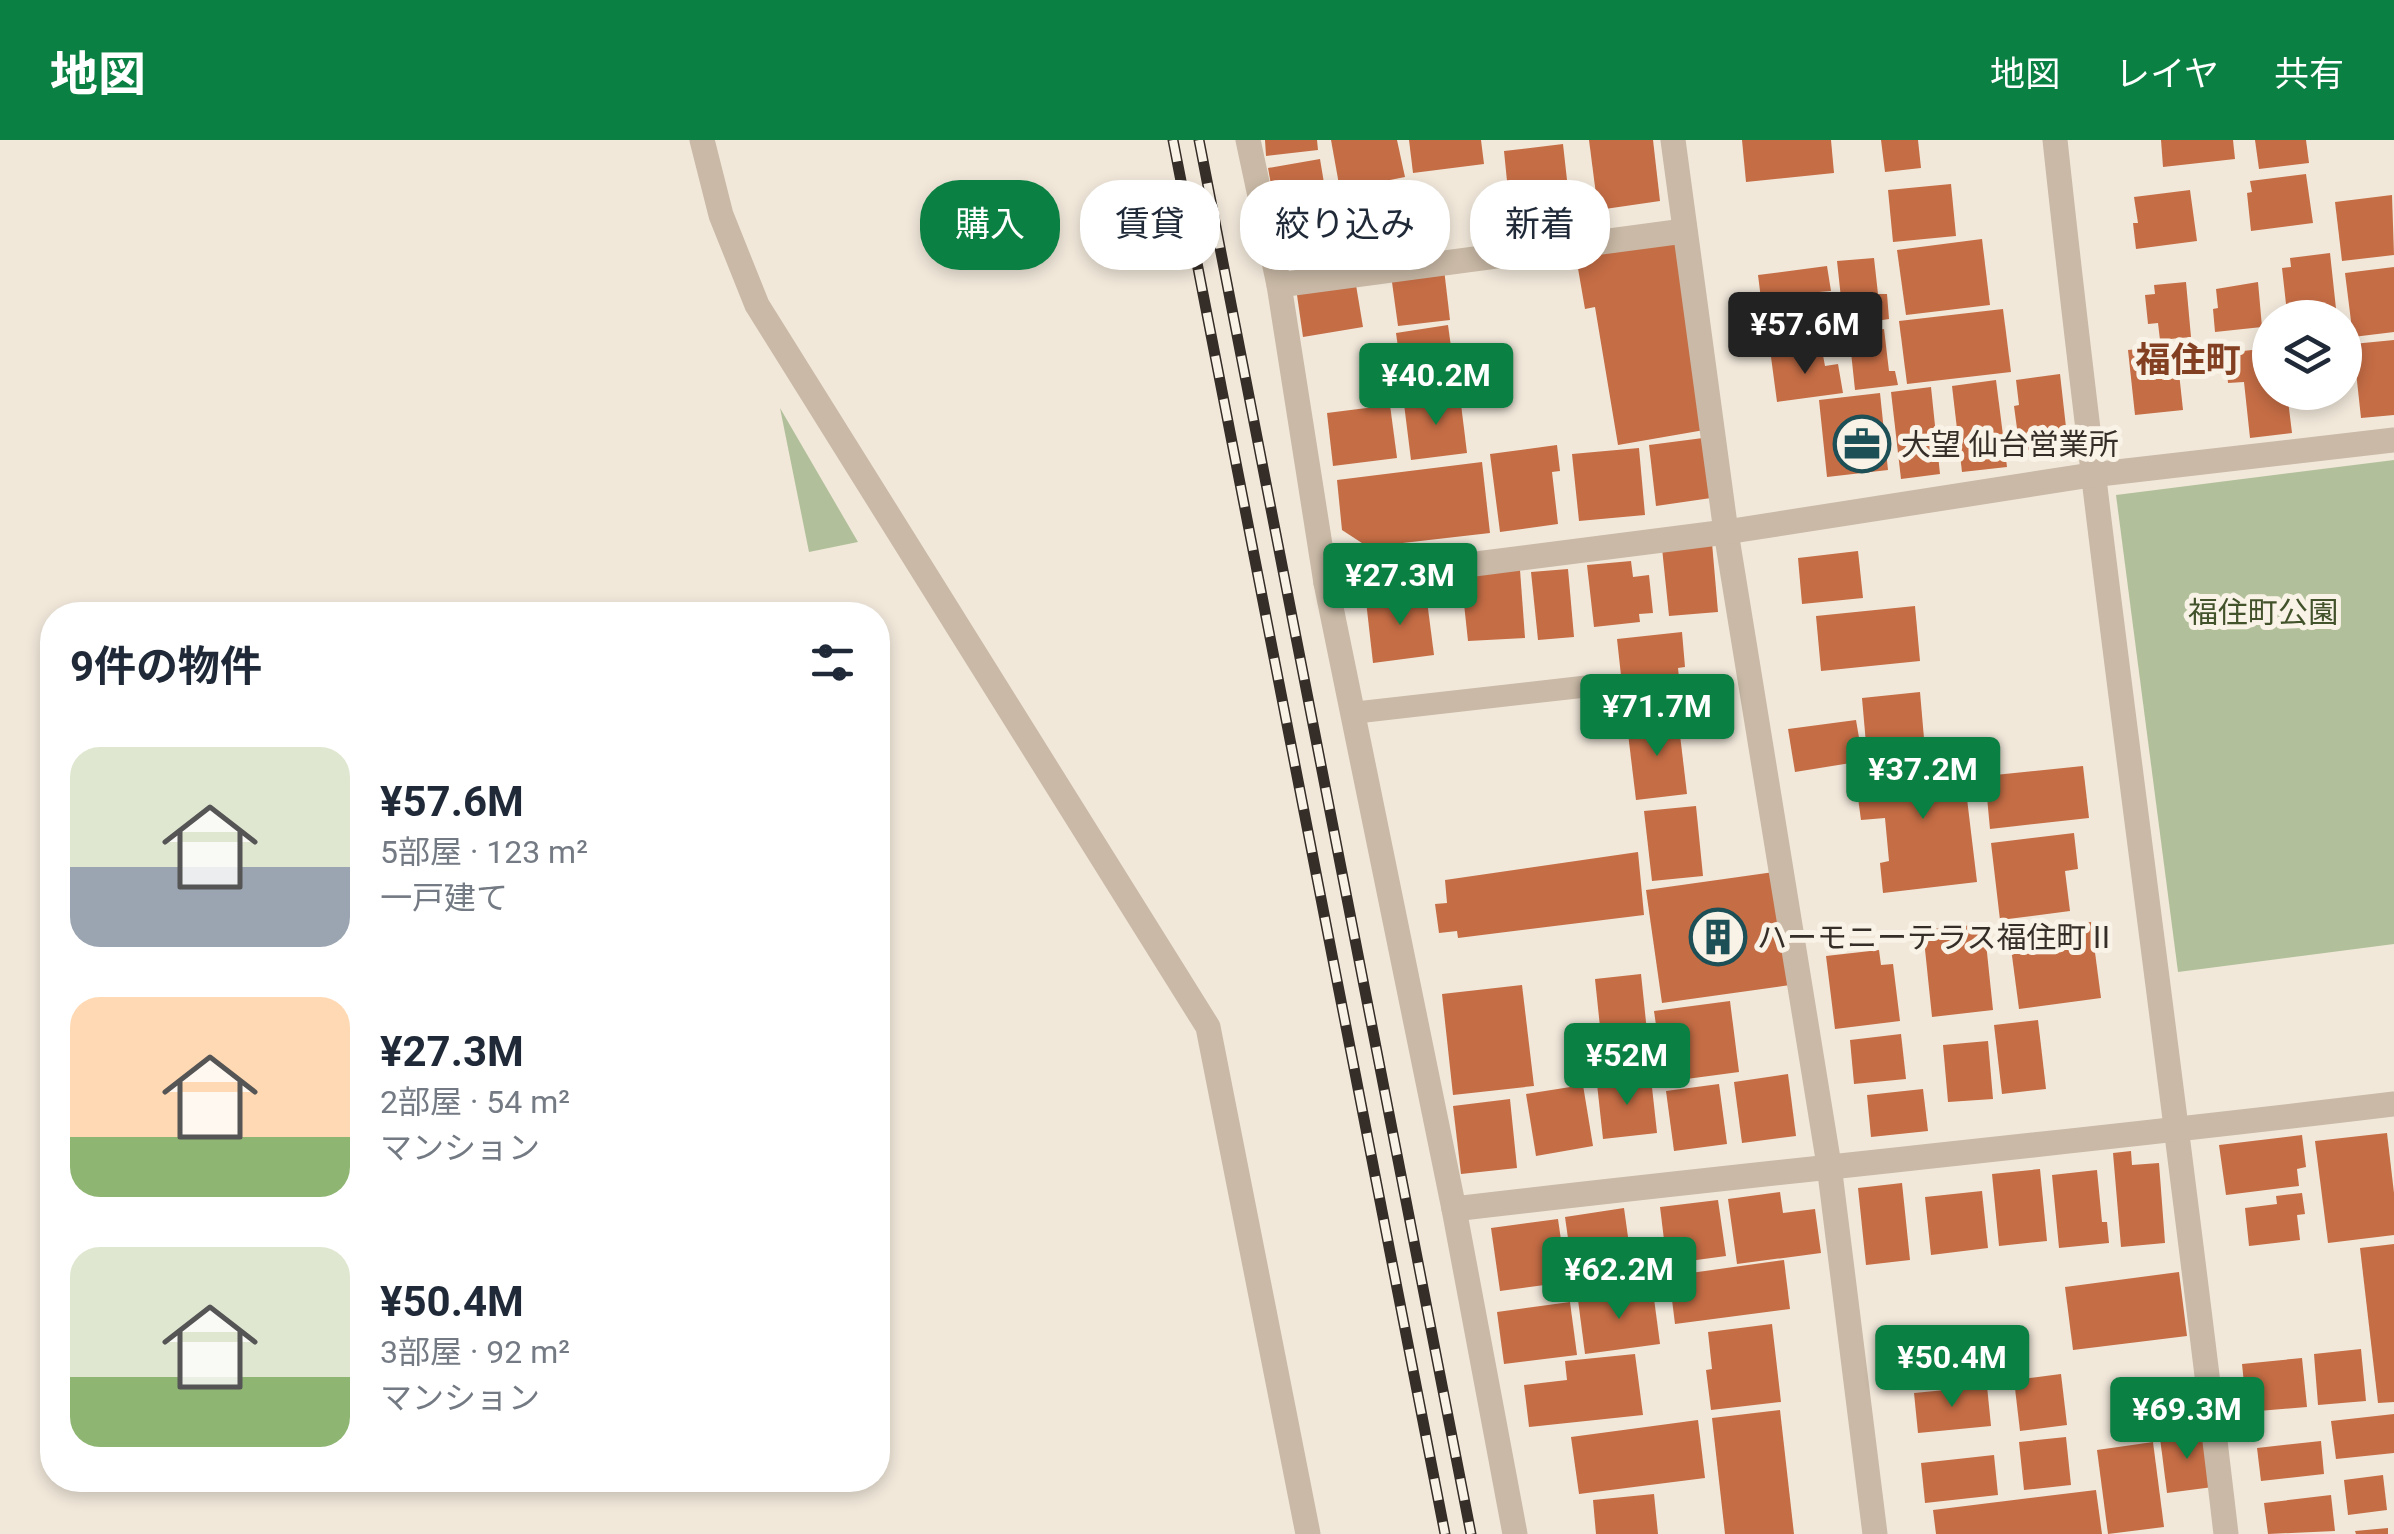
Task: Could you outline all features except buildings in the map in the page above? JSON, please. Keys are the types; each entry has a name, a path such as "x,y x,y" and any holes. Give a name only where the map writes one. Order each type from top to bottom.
{"street":[{"path":"702,140 721,214 757,305 1208,1027 1308,1534"},
{"path":"1248,140 1279,285 1326,582 1454,1209 1514,1534"},
{"path":"1673,140 1726,532 1830,1165 1874,1534"},
{"path":"2055,140 2091,475 2179,1130 2226,1534"},
{"path":"1279,285 1684,231"},
{"path":"1326,582 1726,532 2091,475 2394,440"},
{"path":"1454,1209 2394,1104"}],"lane":[{"path":"1352,714 1599,685"}],"green space":[{"path":"780,408 858,542 809,552"},
{"name":"福住町公園","path":"2394,460 2394,944 2178,972 2116,495"}],"railway":[{"path":"1173,140 1445,1534"},
{"path":"1199,140 1471,1534"}],"place":[{"name":"大望 仙台営業所","path":"1862,444"},
{"name":"ハーモニーテラス福住町Ⅱ","path":"1718,937"}],"district":[{"name":"福住町","path":"2188,360"}]}
